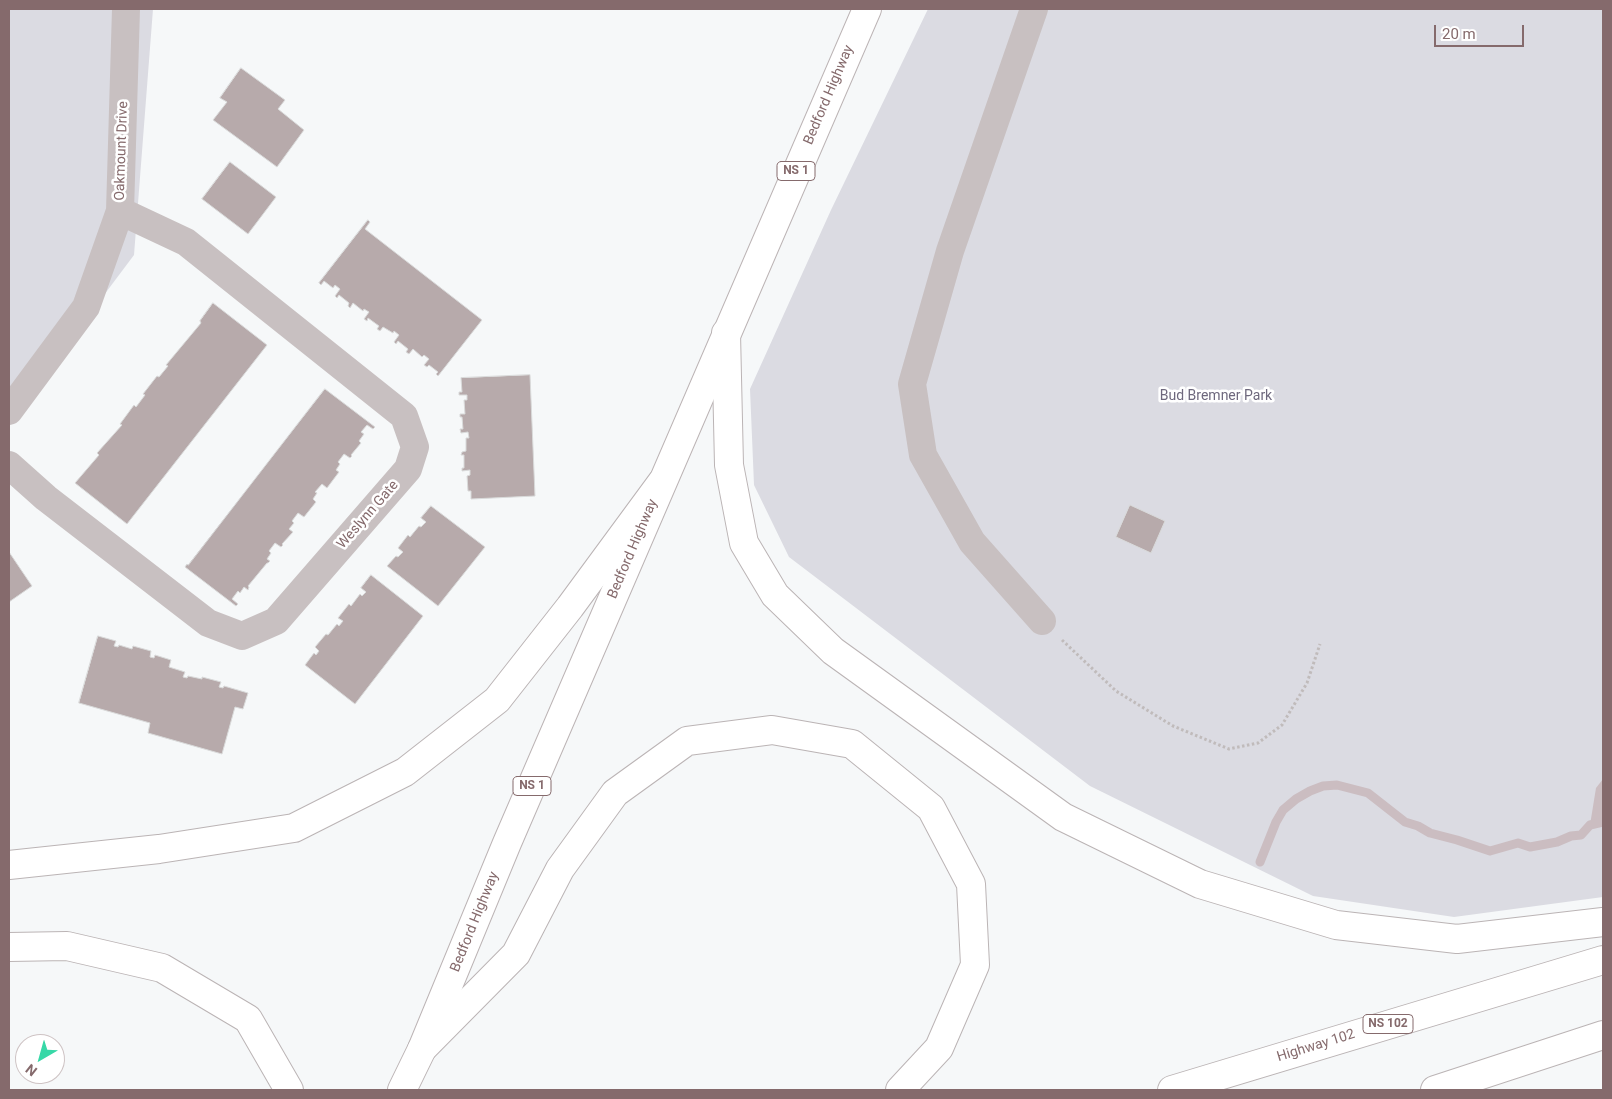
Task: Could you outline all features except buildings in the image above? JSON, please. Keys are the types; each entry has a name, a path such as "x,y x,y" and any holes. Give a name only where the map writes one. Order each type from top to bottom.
{"main road":[{"name":"Bedford Highway","path":"402,1090 422,1049 507,843 867,9"},
{"path":"726,333 729,465 744,542 775,595 833,651 1063,817 1200,884 1336,925 1457,939 1603,922"},
{"path":"9,866 159,849 294,828 405,772 497,700 570,607 662,482"},
{"path":"422,1049 516,954 560,869 615,793 687,741 772,730 852,744 931,808 971,884 974,965 939,1048 900,1090"},
{"path":"9,947 67,946 162,968 248,1019 289,1090"},
{"name":"Highway 102","path":"1172,1090 1603,960"},
{"path":"1435,1090 1603,1035"}],"street":[{"name":"Oakmount Drive","path":"9,411 86,307 120,210 126,9"},
{"path":"1034,9 950,251 912,384 923,455 972,542 1042,621"},
{"name":"Weslynn Gate","path":"9,464 46,498 208,623 242,636 276,621 408,469 415,447 404,416 186,242 120,210"}],"path":[{"path":"1042,621 1116,691 1173,726 1229,749 1258,742 1282,725 1307,683 1320,644"}],"green space":[{"path":"9,9 153,9 134,255 14,415 9,419"},
{"name":"Bud Bremner Park","path":"928,9 1603,9 1603,897 1454,917 1313,896 1090,786 789,557 754,485 750,389 831,210"}],"shaded area":[{"path":"1603,779 1603,823 1590,825 1596,788"}],"waterway":[{"path":"1260,862 1276,822 1283,810 1296,799 1323,786 1337,785 1368,793 1405,822 1418,826 1430,833 1490,851 1518,843 1530,847 1557,842 1571,836 1581,835 1590,825 1603,822"}]}
